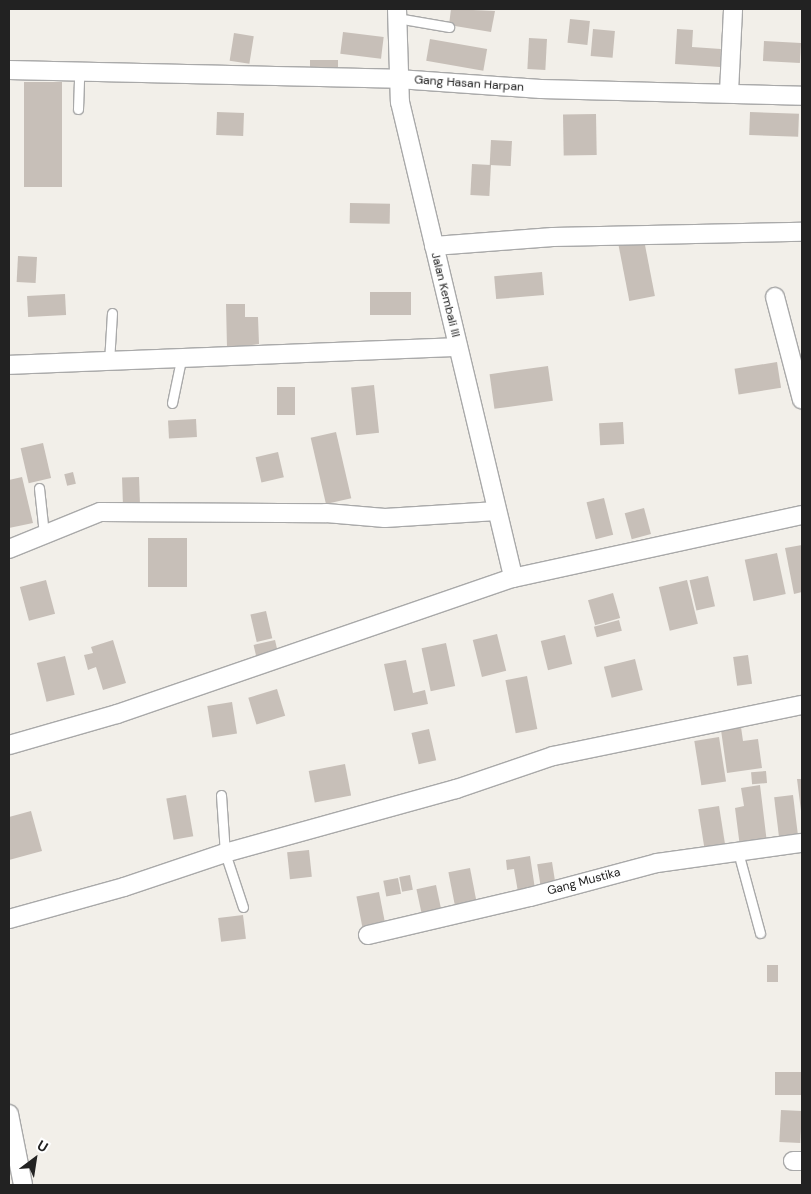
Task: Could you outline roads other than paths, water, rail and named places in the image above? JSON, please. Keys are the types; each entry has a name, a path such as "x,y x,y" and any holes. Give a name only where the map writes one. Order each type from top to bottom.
{"street":[{"path":"729,92 733,9"},
{"name":"Jalan Kembali III","path":"398,14 398,79 412,157 513,578"},
{"name":"Gang Hasan Harpan","path":"9,70 78,74 398,79 541,89 729,92 802,96"},
{"path":"434,246 553,237 802,232"},
{"path":"775,297 802,400"},
{"path":"9,365 109,363 458,348"},
{"path":"9,549 100,512 326,513 385,518 497,511"},
{"path":"9,745 117,714 513,578 802,515"},
{"path":"9,919 124,887 225,853 447,791 553,756 802,705"},
{"name":"Gang Mustika","path":"368,935 530,897 657,863 802,843"},
{"path":"9,1114 12,1151 23,1185"}],"lane":[{"path":"398,14 448,27"},
{"path":"78,74 78,109"},
{"path":"109,363 112,313"},
{"path":"172,404 181,360"},
{"path":"39,488 44,534"},
{"path":"221,795 225,853 238,882 243,907"},
{"path":"738,852 760,933"}]}
